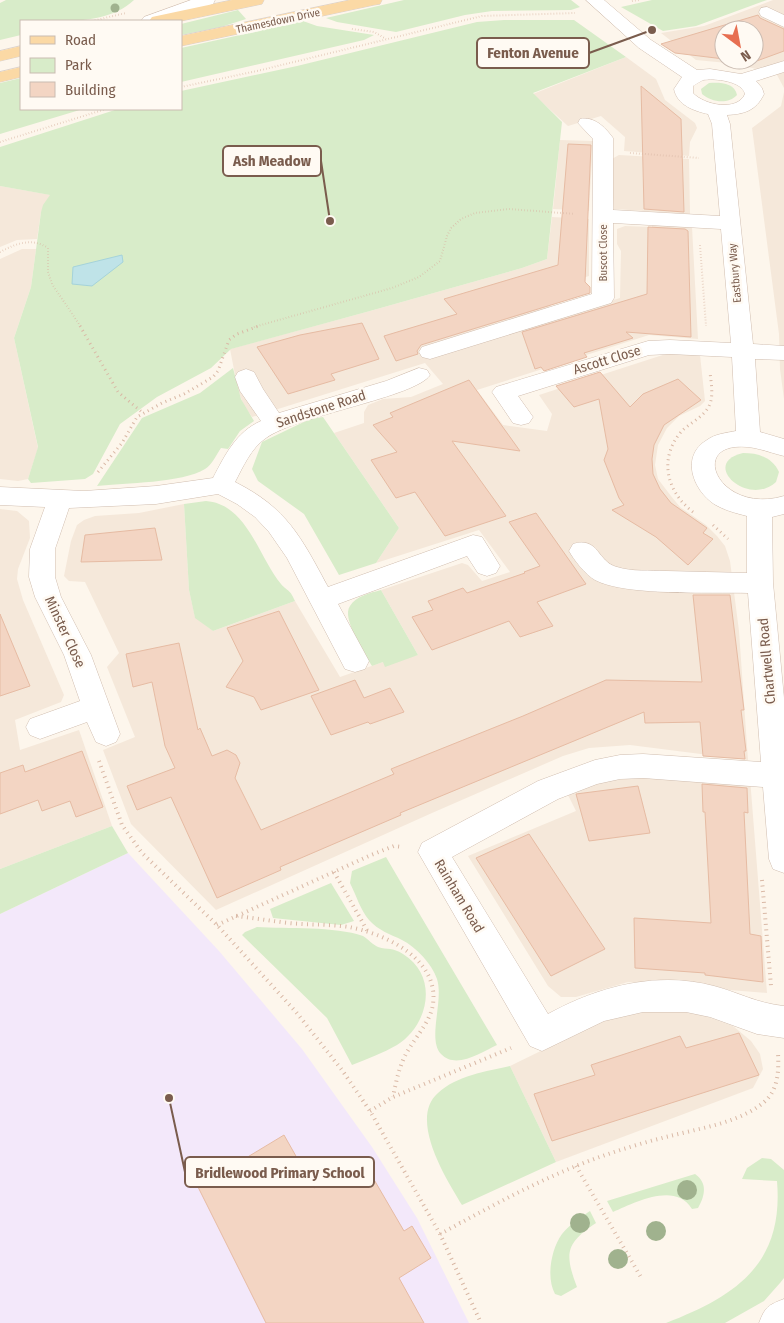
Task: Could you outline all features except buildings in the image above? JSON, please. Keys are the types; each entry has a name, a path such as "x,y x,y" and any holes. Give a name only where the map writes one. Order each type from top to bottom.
{"main road":[{"name":"Thamesdown Drive","path":"163,20 256,0"},
{"name":"Thamesdown Drive","path":"182,41 374,0"},
{"path":"243,29 270,14 281,3"},
{"path":"0,56 20,51"},
{"path":"0,77 20,72"}],"street":[{"path":"153,20 207,0"},
{"path":"598,4 645,44 695,76"},
{"path":"767,12 784,22"},
{"path":"742,80 784,66"},
{"path":"724,74 742,80 753,90 754,96 751,101 738,109 716,110 694,104 683,92 684,86 695,76 724,74"},
{"name":"Eastbury Way","path":"716,110 721,124 731,223 747,393 748,438"},
{"name":"Buscot Close","path":"430,352 603,298 603,138 587,123"},
{"name":"Buscot Close","path":"603,216 731,223"},
{"name":"Ascott Close","path":"521,417 504,392 634,351 657,347 784,353"},
{"name":"Sandstone Road","path":"221,485 247,441 257,432 298,414 394,386 419,375"},
{"path":"246,377 252,391 274,423"},
{"path":"772,507 750,508 727,499 714,490 706,480 703,468 706,457 713,448 724,441 748,438 769,441 784,448"},
{"path":"0,496 72,500 156,495 221,485 256,504 278,526 297,553 355,662"},
{"name":"Minster Close","path":"72,500 43,548 42,580 46,595 73,643 106,734"},
{"name":"Chartwell Road","path":"772,507 749,582 778,776 784,859"},
{"path":"323,599 473,544 488,566"},
{"path":"582,551 598,568 614,577 638,580 749,582"},
{"path":"40,727 95,707"},
{"name":"Rainham Road","path":"542,1035 433,852 548,790 595,772 620,767 643,766 778,776"},
{"path":"542,1035 592,1008 630,998 652,995 712,1001 753,1017 779,1022"},
{"path":"778,1323 784,1318"}],"path":[{"path":"182,87 257,71 482,16 578,13 598,4"},
{"path":"0,142 103,110"},
{"path":"602,151 698,158 724,162"},
{"path":"698,152 698,167"},
{"path":"72,500 93,479 122,443 137,418 143,413 184,394 213,376 218,370 229,340 237,334 392,288 419,277 440,261 444,241 450,229 466,217 491,210 603,216"},
{"path":"695,513 672,490 668,480 667,458 676,438 708,408 711,402 712,394 707,348 699,222"},
{"path":"0,252 19,243 46,246 49,250 48,272 52,284 97,354 111,384 128,404 143,413"},
{"path":"709,522 730,541 749,582"},
{"path":"106,734 90,740 122,825 142,853 217,925 296,1012 342,1070 370,1111 440,1234 481,1323"},
{"path":"217,925 394,846 433,852"},
{"path":"334,872 368,932"},
{"path":"440,1234 537,1182 622,1150 731,1120 764,1102 769,1097 776,1083 779,1071 779,1022 762,876"},
{"path":"236,916 368,932 404,948 424,965 433,984 433,1002 428,1020 406,1053 399,1069 393,1097"},
{"path":"370,1111 393,1097 542,1035"},
{"path":"576,1166 642,1279"}],"shaded area":[{"path":"773,0 784,0 784,88 777,75 759,70 764,70 764,20 720,20"},
{"path":"714,22 714,62 696,60 661,33 704,26"},
{"path":"626,57 656,79 665,100 695,123 697,128 690,142 689,156 624,151 625,137 601,116 568,126 533,94"},
{"path":"784,92 784,399 780,369 779,334 752,128 781,106"},
{"path":"560,140 593,141 589,211 553,209"},
{"path":"619,155 689,159 690,214 614,209 610,160"},
{"path":"0,186 51,195 41,212 37,239 17,240 0,247"},
{"path":"552,217 589,219 589,276 537,292 559,317 620,298 621,251 617,244 617,229 625,226 652,227 652,224 692,227 698,339 649,335 477,390 503,425 547,431 552,414 539,395 672,352 700,355 705,401 700,406 679,416 667,428 658,445 655,465 658,479 671,496 680,507 706,525 717,536 725,546 730,561 739,631 748,760 630,745 589,748 563,756 216,910 131,824 103,750 135,737 107,667 119,653 85,582 69,581 64,576 71,541 77,525 95,516 139,513 184,504 189,590 195,617 213,631 295,601 340,677 383,662 418,655 381,590 462,563 468,565 482,581 510,572 479,530 376,563 399,528 334,433 364,423 364,412 368,405 383,399 411,397 443,384 425,363 252,417 244,406 238,390 230,349 522,268 547,259"},
{"path":"22,249 36,249 31,287 14,338 38,448 28,479 18,481 0,479 0,259"},
{"path":"0,509 17,511 29,521 30,538 18,569 17,579 23,600 64,695 61,702 15,720 20,750 79,730 112,826 0,869"},
{"path":"637,778 750,778 767,993 628,982 576,997 561,997 548,986 468,856 576,811 567,793 606,781"},
{"path":"128,853 219,951 302,1049 372,1147 417,1218 469,1323 0,1323 0,914"},
{"path":"667,1008 697,1013 733,1026 751,1041 760,1054 763,1069 753,1088 556,1162 510,1066 598,1023 631,1013"}],"green space":[{"path":"6,0 134,0 123,8 96,18 81,20 20,20 20,35 0,40 0,3"},
{"path":"404,0 571,0 580,7 571,10 492,11 465,15 396,32 337,22 326,18"},
{"path":"652,0 767,0 696,26 663,31 621,7"},
{"path":"238,10 246,19 221,27 182,35 182,24"},
{"path":"574,20 626,57 533,93 562,122 547,259 522,268 231,349 211,368 157,397 120,424 93,474 85,479 31,483 28,479 38,447 14,338 31,287 41,212 43,205 50,195 0,186 0,147 115,110 182,110 182,91 297,66 477,22"},
{"path":"303,21 317,26 374,35 364,40 182,82 182,48"},
{"path":"20,78 20,110 80,110 0,134 0,83"},
{"path":"709,83 722,83 730,86 736,91 737,95 724,101 710,99 702,94 701,89"},
{"path":"233,368 241,399 254,421 240,431 228,449 221,448 205,469 195,474 168,480 97,486 142,418 200,393"},
{"path":"323,417 399,528 376,563 339,575 304,514 258,481 252,469 262,442 310,419"},
{"path":"743,453 759,455 773,463 779,472 776,482 765,489 753,490 742,487 732,481 727,473 726,465 731,458"},
{"path":"206,501 220,504 232,511 242,521 273,573 290,592 295,601 213,631 195,618 189,590 184,504"},
{"path":"381,590 418,655 385,667 383,662 372,666 351,627 348,612 350,606 356,600 364,595"},
{"path":"112,826 128,853 0,914 0,869"},
{"path":"386,857 497,1045 477,1055 461,1060 447,1058 441,1054 435,1039 439,988 435,973 423,956 413,947 381,930 369,920 361,908 350,883 352,871"},
{"path":"331,883 354,921 341,925 273,918 270,909"},
{"path":"257,927 325,929 352,933 363,936 378,947 403,954 414,963 422,975 425,987 426,1000 416,1025 408,1036 397,1045 352,1065 327,1018 242,935"},
{"path":"510,1066 556,1162 462,1205 433,1149 428,1133 427,1118 430,1104 438,1093 454,1082 472,1075"},
{"path":"762,1158 771,1159 784,1170 784,1278 764,1301 725,1323 666,1323 691,1313 734,1288 750,1273 763,1255 772,1234 777,1210 777,1181 742,1179 747,1168"},
{"path":"695,1174 704,1186 704,1194 698,1208 692,1209 685,1201 675,1196 665,1195 643,1200 613,1212 607,1201"},
{"path":"590,1211 596,1223 573,1243 570,1250 570,1265 577,1287 561,1296 555,1294 550,1272 555,1247 565,1230"}],"water":[{"path":"122,255 123,262 92,286 72,284 73,267"}],"place":[{"name":"Fenton Avenue","path":"652,30"},
{"name":"Ash Meadow","path":"330,221"},
{"name":"Bridlewood Primary School","path":"169,1098"}]}
